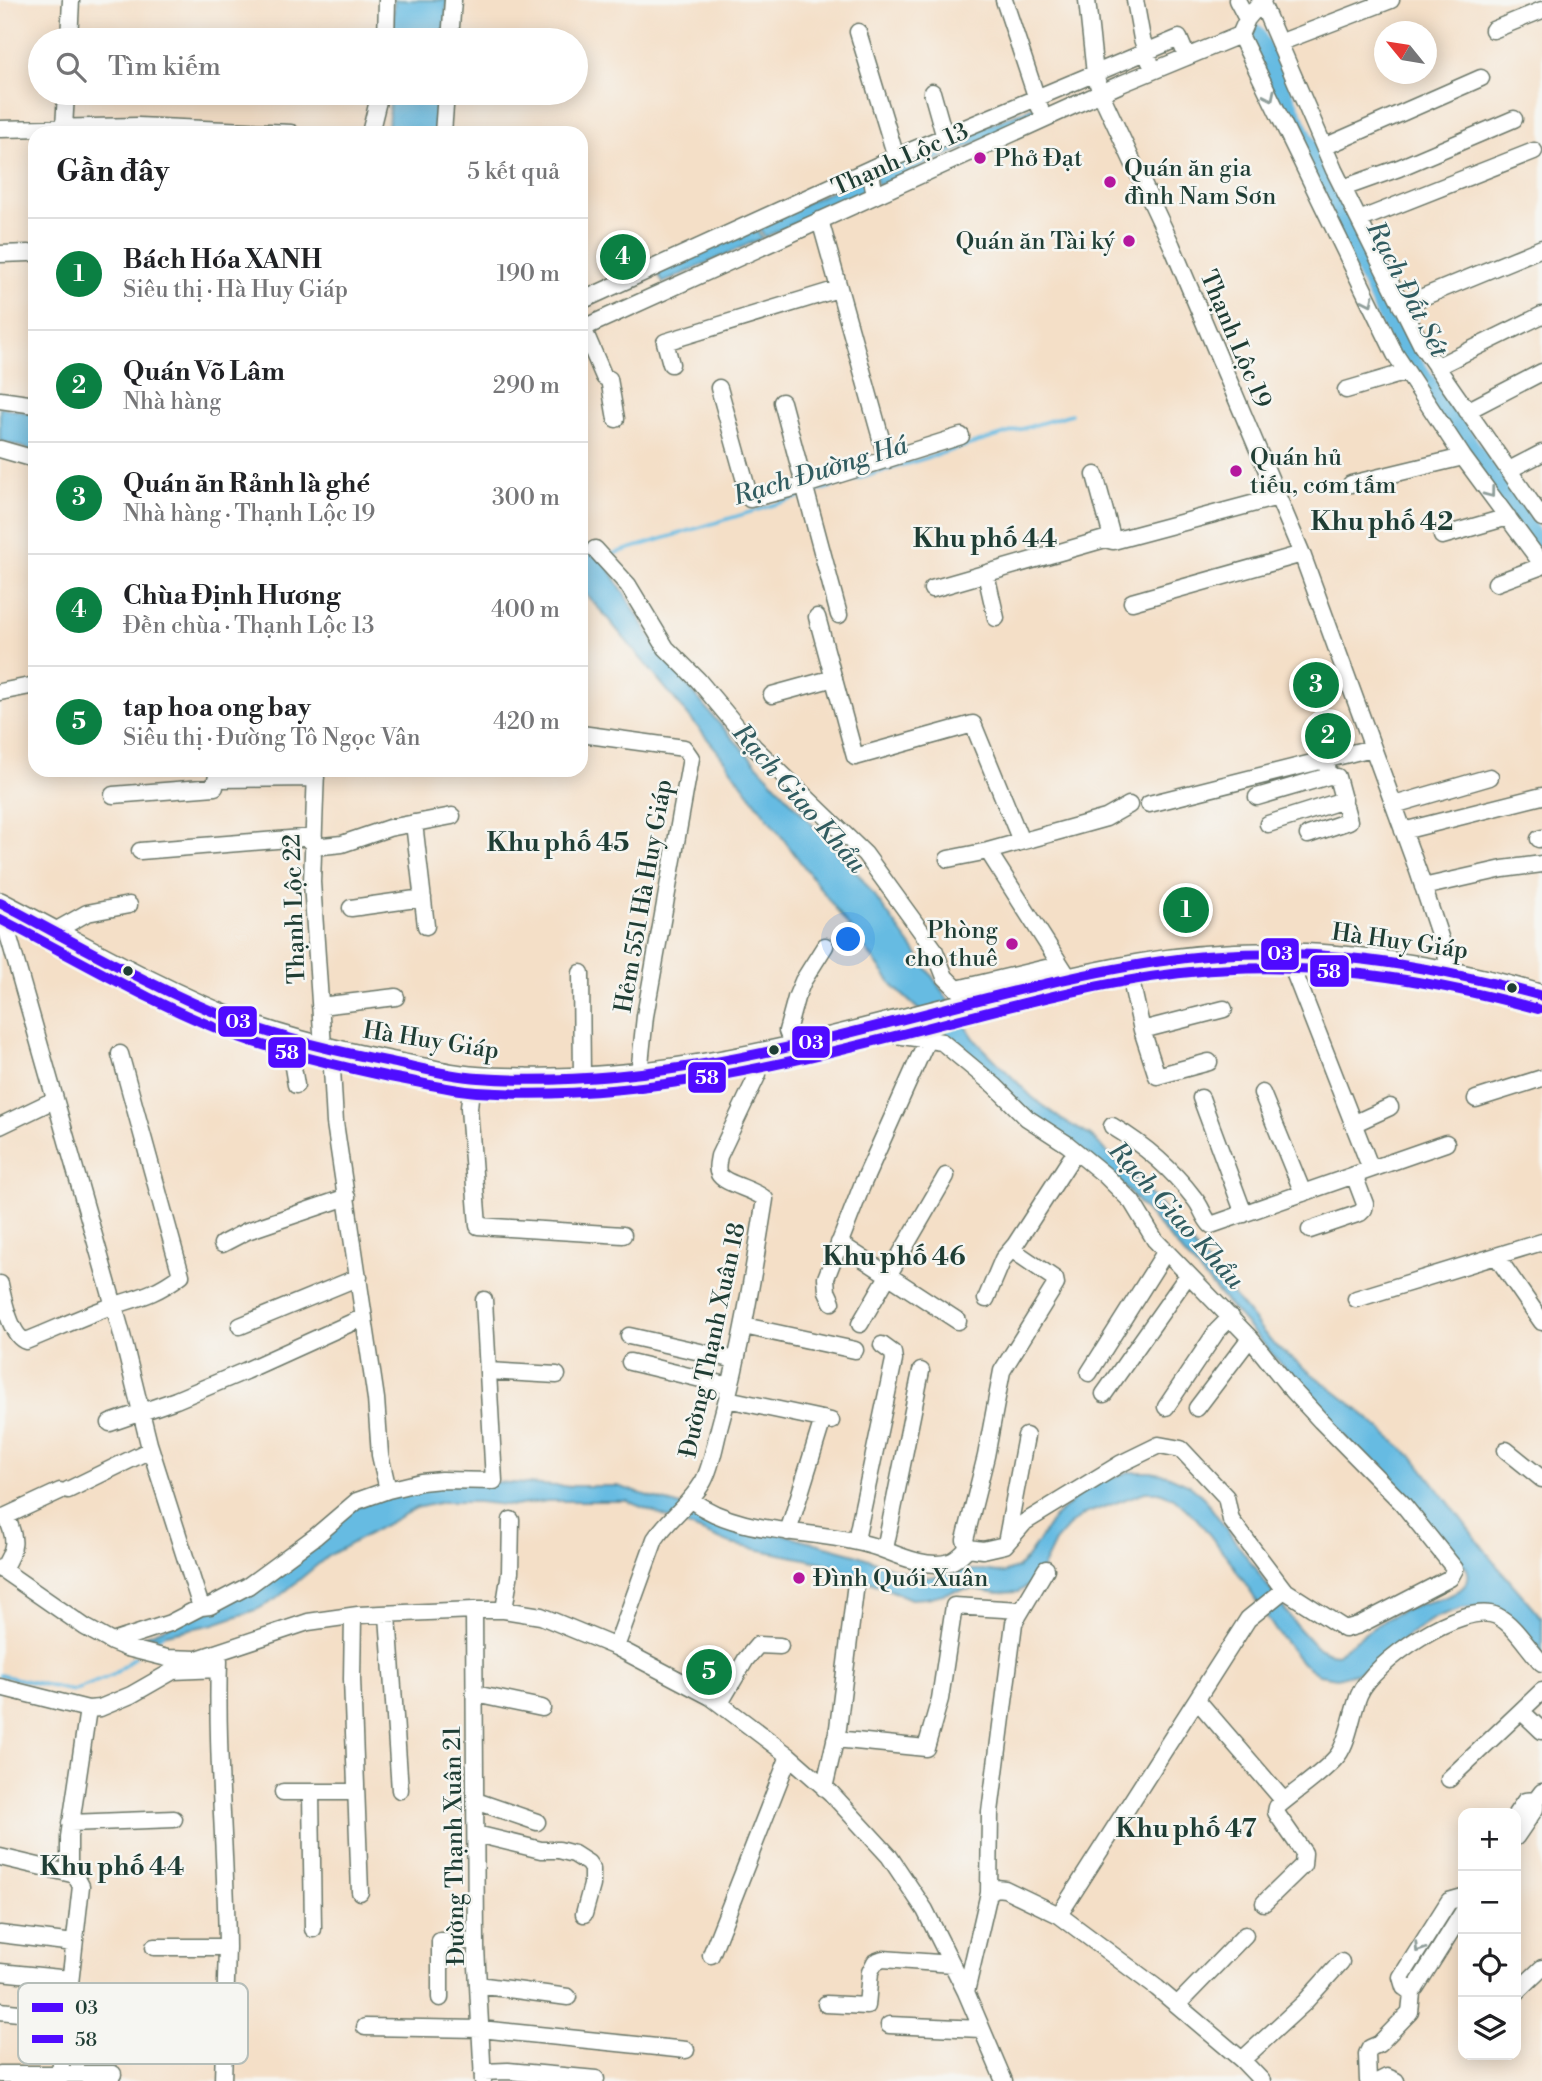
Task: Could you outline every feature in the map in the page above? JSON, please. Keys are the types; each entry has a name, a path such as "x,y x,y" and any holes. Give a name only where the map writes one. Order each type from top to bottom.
{"main road":[{"name":"Hà Huy Giáp","path":"0,904 173,992 238,1021 323,1047 472,1077 582,1078 639,1074 754,1056 1069,978 1128,967 1225,956 1287,954 1360,959 1452,973 1542,996"}],"street":[{"path":"70,28 71,0"},
{"path":"386,28 387,0"},
{"path":"451,28 453,0"},
{"path":"1004,0 1045,120"},
{"name":"Thạnh Lộc 19","path":"1087,0 1095,74 1101,93 1172,246 1302,554 1452,973"},
{"path":"1135,0 1142,39 1153,70"},
{"path":"1237,0 1247,19"},
{"path":"1279,43 1391,0"},
{"path":"1496,583 1542,565 1463,457 1395,354 1240,35 1247,19 1262,1 1324,147 1401,306 1436,367 1542,518"},
{"path":"1493,30 1542,10"},
{"path":"858,32 896,157"},
{"name":"Thạnh Lộc 13","path":"588,326 1101,93 1240,35"},
{"path":"588,298 896,157 1179,38 1187,57"},
{"path":"1324,147 1481,78"},
{"path":"932,92 948,163"},
{"path":"64,126 65,105"},
{"path":"372,126 377,105"},
{"path":"444,126 445,105"},
{"path":"1343,188 1399,168 1514,119"},
{"path":"0,129 28,129"},
{"path":"1359,220 1534,151"},
{"path":"870,169 875,195"},
{"path":"820,220 887,460"},
{"path":"753,223 767,243"},
{"path":"1401,306 1542,247"},
{"path":"0,254 28,253"},
{"path":"671,364 665,342 838,289"},
{"path":"1436,367 1542,315"},
{"path":"588,342 604,377 608,379 616,419"},
{"path":"1346,390 1407,372"},
{"path":"1467,411 1542,372"},
{"path":"719,388 750,499 807,494 887,460 961,436"},
{"path":"0,400 28,404"},
{"path":"782,402 839,615"},
{"path":"0,449 28,457"},
{"path":"1509,470 1542,453"},
{"path":"1351,484 1463,457"},
{"path":"1095,475 1114,541"},
{"path":"932,589 1105,540 1114,541 1278,497"},
{"path":"1442,536 1508,517"},
{"path":"595,549 628,585 666,648 698,680 754,747 811,805 865,854 934,949 950,984 957,989 1046,968 1069,978"},
{"path":"1132,602 1302,554"},
{"path":"986,574 996,618"},
{"path":"817,617 855,757 972,724 1021,841"},
{"path":"772,695 834,678"},
{"path":"0,692 28,686"},
{"name":"Hẻm 551 Hà Huy Giáp","path":"588,735 684,748 691,758 649,992 639,1074"},
{"path":"1258,797 1372,748"},
{"path":"1308,835 1347,824 1349,821 1337,777 1327,768"},
{"path":"1149,804 1327,768"},
{"path":"113,795 215,788 216,779 257,777"},
{"name":"Thạnh Lộc 22","path":"319,777 312,882 323,1047 359,1277 376,1399 380,1455 388,1490"},
{"path":"1394,805 1490,777"},
{"path":"1403,831 1542,796"},
{"path":"1268,824 1344,800"},
{"path":"948,859 1110,816 1129,804"},
{"path":"140,851 314,842 342,844 389,828 452,816"},
{"path":"414,823 426,926"},
{"path":"988,850 1069,978"},
{"path":"1423,887 1503,869 1542,864"},
{"path":"351,908 423,898"},
{"path":"0,904 113,1306 150,1450 201,1607"},
{"path":"55,931 88,913 129,905"},
{"path":"793,1046 787,1031 796,998 803,981 825,946"},
{"path":"1287,954 1371,1169"},
{"path":"1128,967 1142,1030 1157,1076 1209,1062"},
{"path":"581,973 582,1078"},
{"path":"320,1006 396,997"},
{"path":"1142,1030 1224,1009"},
{"path":"873,1028 942,1042 995,1086 1027,1118 1078,1153 1132,1202 1155,1240 1231,1317 1287,1384 1402,1503 1455,1569 1450,1578 1359,1625 1345,1629 1282,1591 1231,1520 1226,1497 1181,1449 1159,1445 1120,1464 1025,1522 1005,1545 983,1550 968,1548"},
{"path":"831,1301 826,1278 839,1242 928,1038"},
{"path":"296,1086 292,1061 323,1047"},
{"path":"0,1284 16,1336 26,1341 113,1306 136,1301 167,1286 181,1275 120,1054"},
{"name":"Đường Thạnh Xuân 18","path":"616,1647 655,1539 664,1525 689,1503 705,1479 729,1392 744,1326 765,1199 759,1193 721,1177 717,1171 719,1156 758,1074 754,1056"},
{"path":"472,1077 469,1108 478,1226 623,1235"},
{"path":"1476,1099 1542,1078"},
{"path":"1262,1093 1303,1193"},
{"path":"1200,1098 1244,1213"},
{"path":"0,1126 54,1100"},
{"path":"1353,1124 1390,1107"},
{"path":"1112,1126 1134,1139 1181,1181 1198,1202 1203,1217 1211,1225 1446,1143"},
{"path":"986,1299 1003,1259 1070,1160 1078,1153"},
{"path":"1310,1230 1360,1213 1364,1209 1365,1203 1353,1175"},
{"path":"860,1324 946,1176"},
{"path":"222,1244 247,1231 347,1197"},
{"path":"839,1242 889,1278 958,1321"},
{"path":"1356,1299 1542,1242"},
{"path":"968,1548 965,1540 986,1456 1002,1371 1056,1284 1055,1279 1014,1251 1015,1245"},
{"path":"1089,1373 1166,1251"},
{"path":"1497,1257 1542,1322"},
{"path":"1104,1394 1188,1275"},
{"path":"240,1326 359,1277"},
{"path":"119,1645 248,1586 316,1536 357,1501 388,1490 441,1480 494,1481 484,1300"},
{"path":"110,1423 176,1400 364,1317"},
{"path":"1166,1406 1217,1331 1231,1317"},
{"path":"744,1326 855,1350"},
{"path":"629,1336 736,1360"},
{"path":"1197,1408 1250,1338"},
{"path":"856,1540 894,1360 893,1353 882,1345"},
{"path":"630,1362 828,1420 788,1532"},
{"path":"489,1371 558,1375"},
{"path":"879,1548 886,1545 921,1371"},
{"path":"1005,1545 1026,1436"},
{"path":"150,1450 6,1516 13,1534 14,1552 1,1569 85,1627 119,1645 167,1658 219,1661"},
{"path":"1506,1450 1542,1479"},
{"path":"689,1503 723,1518 788,1532 856,1540 914,1561 953,1562 968,1548"},
{"path":"504,1610 510,1572 511,1520"},
{"path":"966,1992 989,1893 990,1811 1014,1623 1046,1569"},
{"path":"824,1788 835,1739 856,1583"},
{"path":"1059,1915 1248,1619 1282,1591"},
{"path":"835,1739 926,1748 940,1699 954,1606 1020,1610"},
{"path":"0,1687 88,1709 100,1708 173,1671 219,1661 308,1622 353,1616 474,1610 504,1610 541,1616 616,1647 720,1703 789,1756 824,1788 889,1856 910,1885 966,1992 1002,2081"},
{"name":"Đường Thạnh Xuân 21","path":"474,1610 476,1941 482,2076"},
{"path":"388,1615 400,1790"},
{"path":"1264,1903 1303,1865 1304,1853 1276,1812 1277,1807 1336,1757 1346,1743 1346,1733 1354,1717 1359,1694 1372,1674 1390,1658 1434,1628 1461,1618 1484,1615 1496,1616 1510,1627 1542,1662"},
{"path":"353,1616 355,1791 360,1892"},
{"path":"720,1703 746,1659 758,1645 780,1646"},
{"path":"219,1661 218,1713 228,1947 227,1983"},
{"path":"1449,1779 1542,1691"},
{"path":"475,1694 542,1708"},
{"path":"1197,1700 1284,1801"},
{"path":"70,1983 82,1886 69,1863 71,1823 88,1709"},
{"path":"1521,1711 1542,1731"},
{"path":"711,1955 789,1756"},
{"path":"282,1792 355,1791"},
{"path":"311,1793 313,1929"},
{"path":"1520,1808 1525,1801 1539,1796"},
{"path":"1521,1830 1535,1809 1539,1796"},
{"path":"476,1801 537,1822"},
{"path":"71,1823 174,1819"},
{"path":"476,1834 541,1850 559,1850 574,1854 588,1863 592,1869 592,1885 584,1914"},
{"path":"0,1857 76,1875"},
{"path":"989,1893 996,1888 1005,1889 1059,1915 1178,2004 1262,2081"},
{"path":"1368,2081 1367,2054 1370,2048 1379,2044 1410,2012 1412,1993 1404,1987 1401,1977 1449,1902 1458,1903"},
{"path":"0,1934 74,1943"},
{"path":"1178,2004 1245,1935"},
{"path":"440,1998 440,1941 476,1941"},
{"path":"154,1947 228,1947"},
{"path":"826,2004 867,2006 870,1972 875,1962 883,1959 952,1965"},
{"path":"1242,2060 1304,2003 1341,1962"},
{"path":"1521,1988 1542,1968"},
{"path":"0,1972 70,1979"},
{"path":"478,1985 568,1997"},
{"path":"0,2011 18,2013"},
{"path":"889,2025 981,2029"},
{"path":"365,2027 480,2029 686,2050"},
{"path":"482,2076 508,2071 596,2079"},
{"path":"0,2074 59,2077 113,2074"},
{"path":"1379,2081 1387,2077 1395,2081"}],"water":[{"path":"394,0 447,0 445,28 393,28"},
{"path":"389,105 439,105 438,126 388,126"},
{"path":"1034,106 1038,116 946,156 941,145"},
{"path":"939,146 944,157 877,186 875,171"},
{"path":"867,174 869,189 765,237 757,226"},
{"path":"754,227 762,238 663,283 657,272"},
{"path":"0,407 28,413 28,449 0,441"},
{"path":"588,550 607,565 661,654 716,720 859,875 976,1041 1032,1097 1062,1120 1091,1136 1155,1199 1273,1344 1355,1407 1416,1460 1498,1567 1542,1618 1542,1656 1483,1607 1462,1608 1434,1618 1407,1636 1382,1659 1359,1672 1337,1678 1319,1675 1302,1663 1276,1631 1231,1562 1197,1519 1174,1498 1159,1492 1145,1492 1085,1514 1070,1525 1055,1542 1034,1582 1018,1592 998,1593 974,1589 911,1599 825,1563 731,1544 627,1501 547,1501 514,1506 443,1502 416,1508 328,1556 276,1599 258,1609 214,1624 128,1642 219,1607 347,1512 398,1488 482,1481 556,1486 618,1486 855,1554 919,1578 962,1570 1003,1573 1017,1568 1053,1519 1075,1498 1100,1481 1129,1472 1167,1475 1190,1485 1204,1498 1296,1625 1316,1647 1337,1654 1388,1618 1413,1606 1457,1592 1468,1580 1466,1567 1394,1492 1122,1184 1041,1127 895,988 716,749 588,597"}],"waterway":[{"name":"Rạch Đất Sét","path":"1254,34 1404,351 1533,539"},
{"name":"Rạch Đường Há","path":"811,493 1071,414"},
{"name":"Rạch Đường Há","path":"606,556 803,496"},
{"path":"147,1648 162,1635"},
{"path":"0,1675 73,1691 113,1675 135,1657"}],"transit line":[{"name":"03","path":"0,903 146,980 236,1021 332,1050 445,1074 478,1078 594,1078 709,1063 823,1039 1091,974 1154,962 1231,954 1321,955 1366,960 1410,966 1542,996"},
{"name":"58","path":"0,919 146,996 236,1036 351,1068 444,1088 477,1092 537,1094 597,1091 715,1076 774,1065 1069,992 1191,972 1279,968 1366,974 1453,988 1538,1009"}],"place":[{"name":"Phở Đạt","path":"980,158"},
{"name":"Quán ăn gia đình Nam Sơn","path":"1110,182"},
{"name":"Quán ăn Tài ký","path":"1129,241"},
{"name":"Chùa Định Hương","path":"623,257"},
{"name":"Quán hủ tiếu, cơm tấm","path":"1236,471"},
{"name":"Quán ăn Rảnh là ghé","path":"1316,685"},
{"name":"Quán Võ Lâm","path":"1328,736"},
{"name":"Bách Hóa XANH","path":"1186,910"},
{"name":"Phòng cho thuê","path":"1012,944"},
{"name":"Đình Quới Xuân","path":"799,1578"},
{"name":"tap hoa ong bay","path":"709,1672"}],"district":[{"name":"Khu phố 42","path":"1382,521"},
{"name":"Khu phố 44","path":"985,538"},
{"name":"Khu phố 45","path":"558,842"},
{"name":"Khu phố 46","path":"894,1256"},
{"name":"Khu phố 47","path":"1186,1828"},
{"name":"Khu phố 44","path":"112,1866"}],"water label":[{"name":"Rạch Giao Khẩu","path":"800,798"},
{"name":"Rạch Giao Khẩu","path":"1177,1215"}]}
